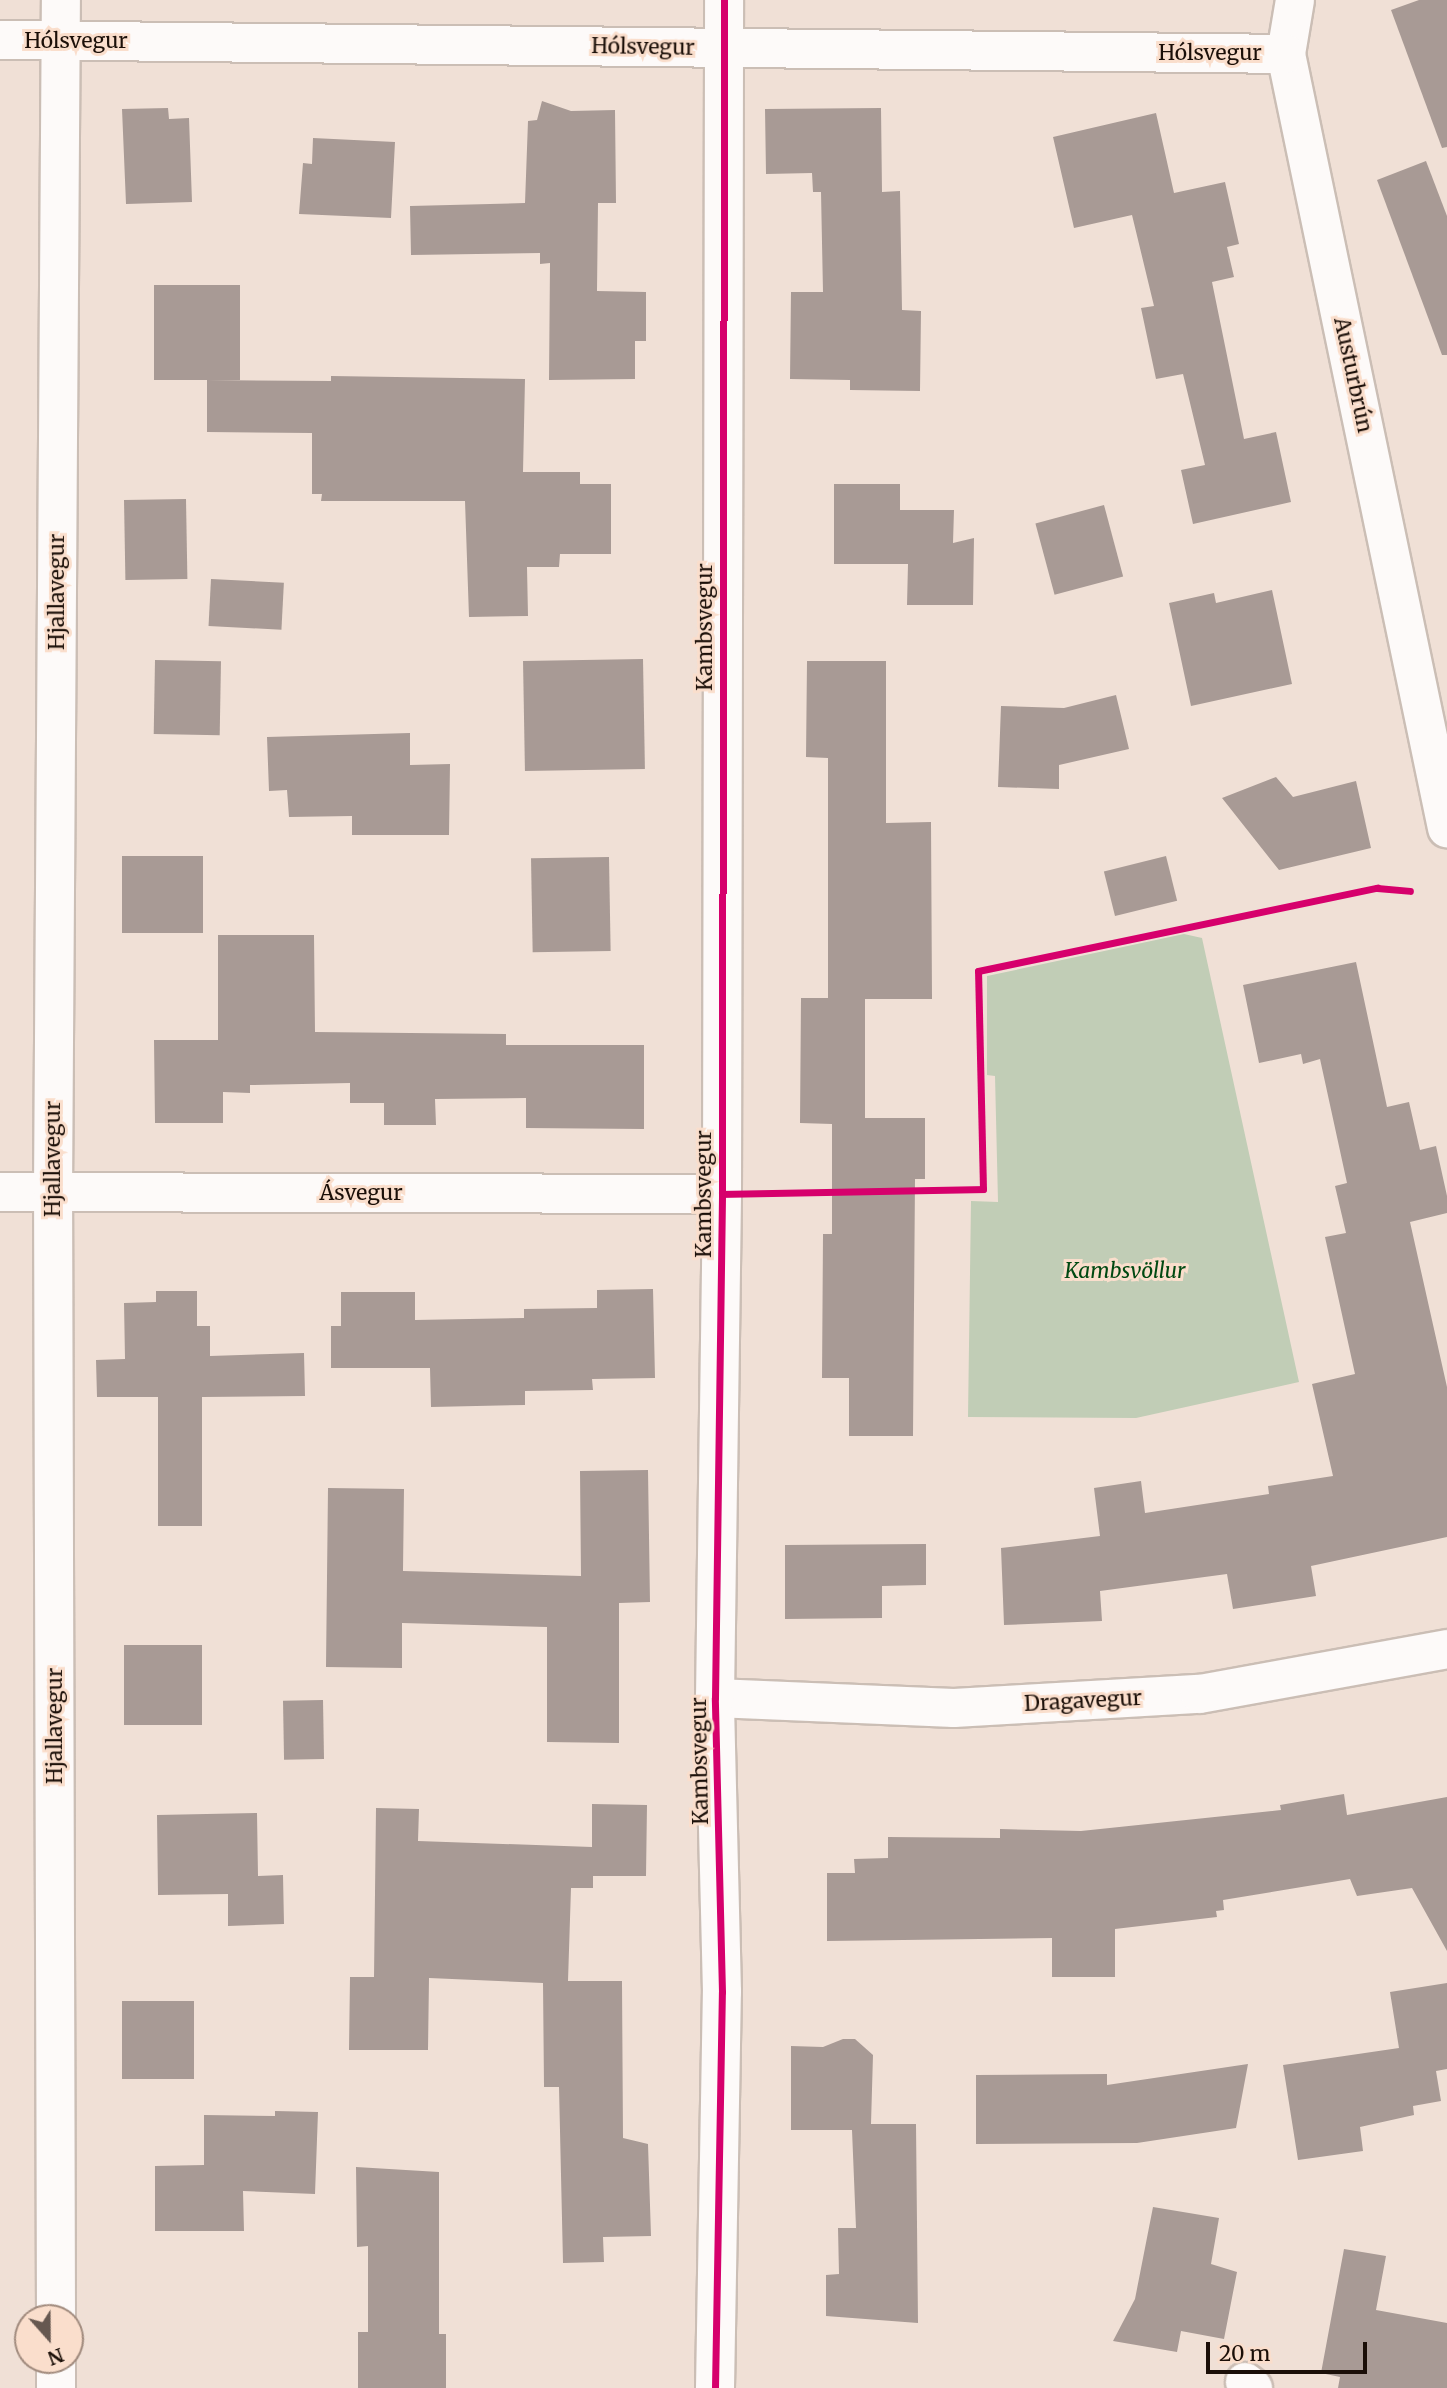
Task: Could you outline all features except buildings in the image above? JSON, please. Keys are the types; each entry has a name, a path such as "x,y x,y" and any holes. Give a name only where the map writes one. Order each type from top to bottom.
{"street":[{"name":"Hjallavegur","path":"56,2304 52,1192 61,0"},
{"name":"Kambsvegur","path":"715,2388 722,1992 715,1698 722,1194 724,0"},
{"name":"Austurbrún","path":"1295,0 1286,54 1439,748 1447,828"},
{"name":"Hólsvegur","path":"0,40 1286,54"},
{"name":"Ásvegur","path":"0,1192 722,1194"},
{"name":"Dragavegur","path":"715,1698 954,1708 1200,1694 1447,1649"}],"green space":[{"name":"Kambsvöllur","path":"1184,934 1202,938 1299,1382 1136,1418 968,1417 971,1201 998,1202 995,1076 987,1075 987,976"}],"cycle path":[{"path":"715,2388 722,1992 715,1698 722,1194 724,0"},
{"path":"722,1194 983,1189 978,971 1377,888 1410,891"}]}
